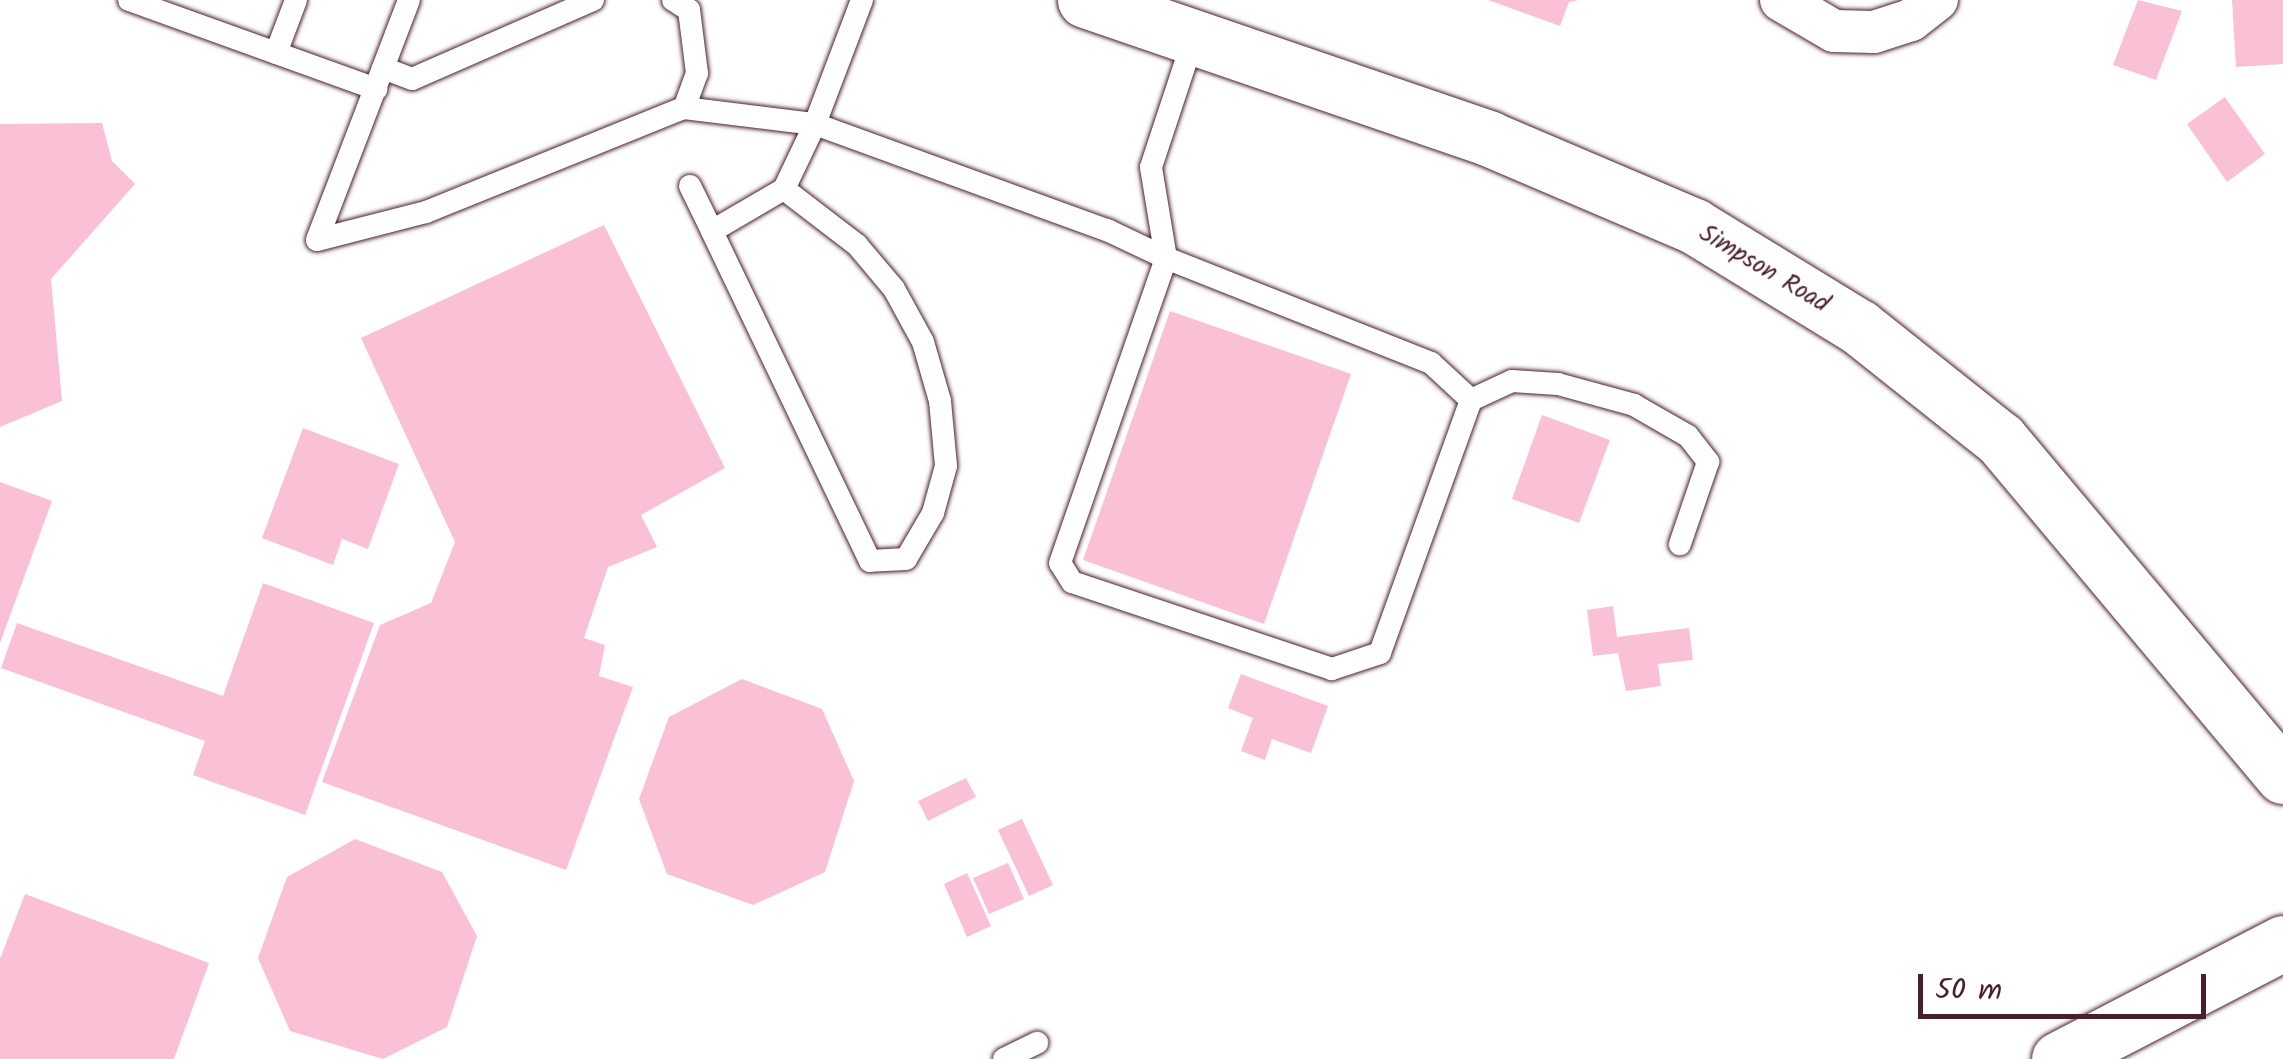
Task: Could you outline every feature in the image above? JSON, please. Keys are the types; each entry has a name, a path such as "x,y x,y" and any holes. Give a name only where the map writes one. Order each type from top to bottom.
{"main road":[{"name":"Simpson Road","path":"1085,0 1490,139 1694,226 1860,327 2000,439 2283,776"},
{"path":"2059,1059 2283,942"}],"street":[{"path":"1781,0 1834,31 1874,32 1912,20 1937,0"}],"lane":[{"path":"129,0 276,53 380,78 412,79 593,0"},
{"path":"276,53 296,0"},
{"path":"408,0 317,240 426,212 684,108 814,124 1431,363 1471,400"},
{"path":"673,0 688,10 697,73 684,108"},
{"path":"712,231 784,189 862,0"},
{"path":"1194,36 1152,167 1166,258 1060,563 1072,582 1332,669 1380,653 1471,400 1512,382 1558,384 1634,405 1688,436 1708,462 1680,544"},
{"path":"690,186 870,561 906,559 933,513 946,466 923,342 894,288 857,245 784,189"},
{"path":"1004,1059 1037,1042"}],"building":[{"path":"1488,0 1579,0 1569,2 1560,26"},
{"path":"2138,0 2182,11 2156,80 2113,65"},
{"path":"2232,0 2283,0 2283,64 2236,67"},
{"path":"2225,97 2265,154 2227,182 2187,124"},
{"path":"102,123 112,161 135,184 51,279 62,401 0,427 0,124"},
{"path":"604,225 725,468 641,515 657,547 608,567 584,638 605,645 599,676 633,687 566,870 322,782 380,625 431,603 455,542 361,338"},
{"path":"1170,311 1351,374 1264,624 1083,560"},
{"path":"1542,415 1610,440 1579,523 1512,499"},
{"path":"303,428 399,464 368,549 342,539 333,565 262,538"},
{"path":"0,482 52,501 0,643"},
{"path":"263,583 374,623 305,815 193,775 205,741 1,668 17,623 223,696"},
{"path":"1613,606 1617,637 1689,628 1693,660 1658,664 1661,686 1626,691 1618,653 1593,656 1587,610"},
{"path":"1241,674 1328,706 1311,753 1272,739 1265,760 1241,751 1253,718 1228,708"},
{"path":"742,679 822,709 854,781 825,872 753,905 667,874 639,799 669,717"},
{"path":"966,778 976,797 928,821 918,801"},
{"path":"1022,819 1053,885 1029,896 998,830"},
{"path":"355,839 442,872 477,936 447,1027 383,1059 290,1031 258,958 287,877"},
{"path":"1008,863 1024,899 989,914 973,878"},
{"path":"967,873 991,926 967,937 944,884"},
{"path":"25,894 209,963 174,1059 0,1059 0,959"}]}
